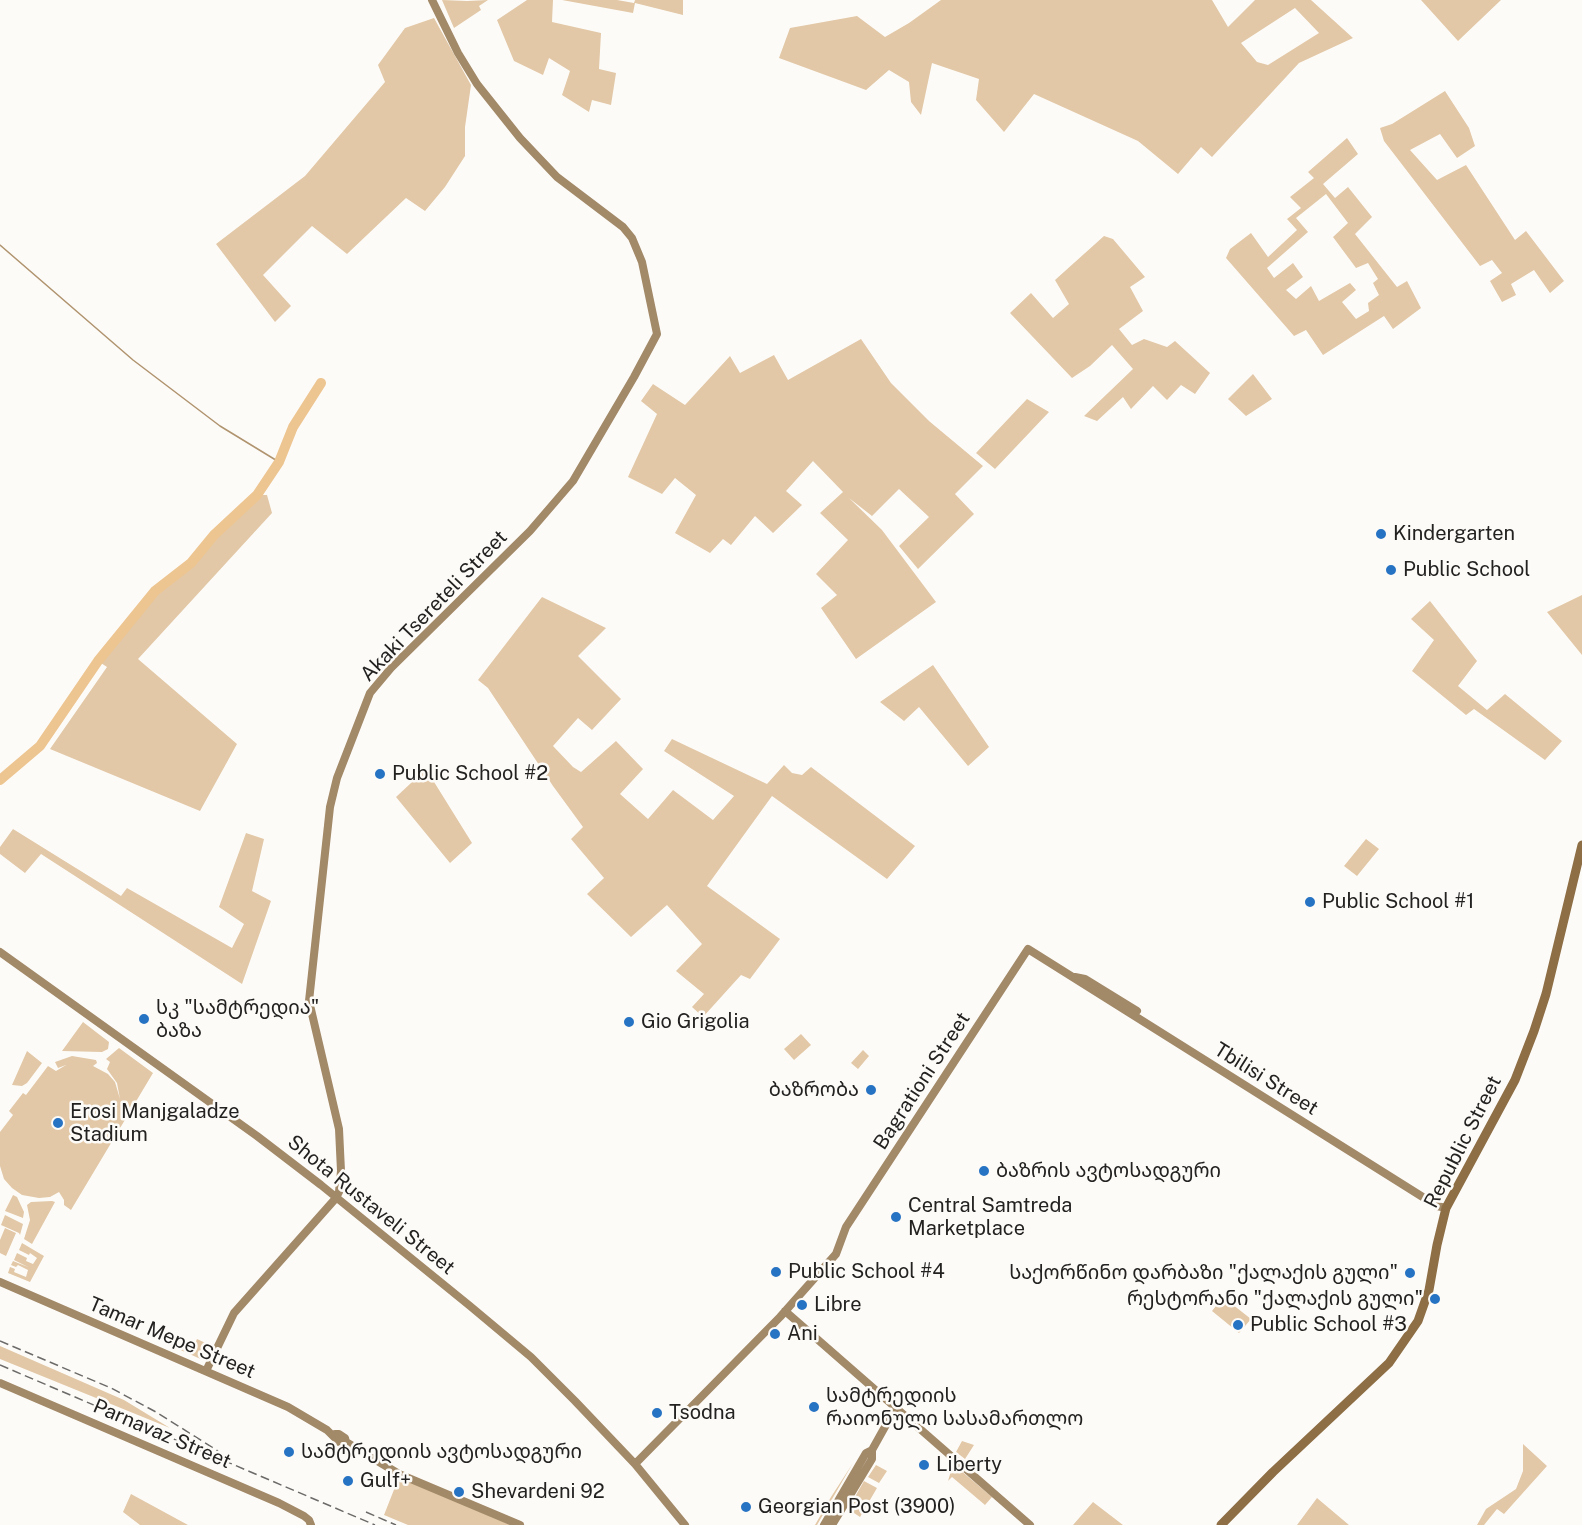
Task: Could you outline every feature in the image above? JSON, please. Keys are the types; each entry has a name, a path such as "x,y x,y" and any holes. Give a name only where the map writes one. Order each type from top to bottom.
{"main road":[{"name":"Republic Street","path":"1221,1525 1273,1472 1376,1377 1401,1348 1424,1309 1444,1207 1515,1080 1529,1045 1546,994 1582,845"}],"street":[{"name":"Akaki Tsereteli Street","path":"336,1198 341,1171 339,1129 309,1001 324,853 330,807 337,778 370,693 391,668 530,531 573,481 657,334 642,262 632,238 623,227 557,177 520,138 477,84 432,0"},
{"name":"Tbilisi Street","path":"1028,949 1437,1206 1444,1207"},
{"name":"Bagrationi Street","path":"635,1464 785,1311 836,1254 843,1232 1028,949"},
{"name":"Shota Rustaveli Street","path":"0,952 231,1117 470,1306 560,1386 635,1464 685,1525"},
{"path":"206,1371 234,1313 336,1198"},
{"name":"Tamar Mepe Street","path":"0,1282 288,1407 336,1435 340,1443 346,1442 399,1473 520,1525"},
{"path":"785,1311 1030,1525"},
{"name":"Parnavaz Street","path":"0,1383 279,1503 310,1522"},
{"path":"832,1525 872,1458 872,1450 896,1407"},
{"path":"824,1525 866,1453 872,1450"}],"shaded area":[{"path":"442,0 488,0 479,6 481,10 454,28"},
{"path":"527,0 553,0 552,22 601,33 599,69 616,73 611,105 592,100 589,112 562,95 570,71 549,58 543,75 514,61 497,20"},
{"path":"562,0 617,0 634,3 635,0 683,0 683,15 635,3 633,13"},
{"path":"941,0 1212,0 1228,27 1255,0 1311,0 1353,38 1299,63 1212,157 1201,147 1178,174 1138,141 1034,94 1004,132 976,100 979,79 932,63 921,115 911,102 909,82 889,70 866,90 779,58 790,28 857,16 885,37","holes":["1295,8 1319,33 1268,65 1257,62 1241,43"]},
{"path":"1421,0 1501,0 1458,41"},
{"path":"434,18 471,85 465,127 465,156 445,187 425,211 406,198 347,254 312,226 263,275 291,306 275,322 216,244 305,176 385,82 378,65 405,28"},
{"path":"1445,91 1469,128 1475,146 1457,158 1440,134 1410,150 1437,180 1466,165 1515,240 1526,231 1564,281 1550,293 1534,270 1511,284 1516,295 1502,302 1490,281 1502,273 1492,260 1480,266 1384,141 1380,128 1392,124"},
{"path":"1347,138 1358,154 1323,184 1335,198 1348,187 1372,217 1355,234 1397,287 1407,281 1421,308 1393,329 1384,316 1323,355 1306,330 1294,336 1226,258 1230,249 1251,233 1268,257 1297,230 1287,219 1301,208 1290,197 1314,178 1308,172","holes":["1326,194 1348,223 1333,237 1356,268 1368,263 1378,279 1373,283 1379,295 1368,303 1369,311 1356,319 1342,302 1356,290 1350,283 1319,301 1311,286 1296,299 1286,290 1303,277 1293,263 1274,278 1267,268 1308,232 1296,218"]},
{"path":"1104,236 1113,239 1145,277 1130,287 1143,311 1119,329 1132,345 1144,339 1167,347 1175,341 1210,373 1195,394 1181,385 1167,400 1153,386 1131,409 1123,397 1097,421 1084,416 1133,369 1112,345 1090,366 1072,378 1010,313 1031,293 1053,318 1069,304 1055,280"},
{"path":"861,339 891,383 929,421 983,466 955,494 974,514 918,569 899,546 929,517 899,489 872,516 849,498 882,530 936,602 856,659 821,608 837,595 816,574 848,540 820,513 843,492 813,461 786,491 802,505 773,533 755,516 731,545 723,539 710,553 675,533 696,495 675,478 662,494 628,477 657,414 641,401 653,384 685,405 730,356 740,373 774,355 788,380"},
{"path":"1253,374 1272,399 1246,416 1228,399"},
{"path":"1027,399 1049,412 995,469 976,453"},
{"path":"257,495 267,495 272,513 138,659 237,744 200,811 50,749 107,667 98,661 155,591 191,563 214,535"},
{"path":"1582,595 1582,655 1547,612"},
{"path":"542,597 606,628 578,656 621,699 592,730 578,718 553,746 581,772 616,741 643,769 620,794 648,819 673,790 713,820 734,796 664,751 672,739 767,784 784,765 792,773 802,775 811,767 915,846 887,879 772,796 707,886 780,939 750,979 741,975 703,1017 692,1007 704,994 676,971 702,944 667,905 631,937 587,894 604,878 571,839 583,827 488,688 478,680"},
{"path":"1430,601 1477,661 1458,686 1487,710 1505,694 1562,741 1545,760 1474,709 1466,715 1412,671 1434,640 1411,619"},
{"path":"933,665 989,747 968,766 919,707 904,721 880,702"},
{"path":"426,769 472,843 450,863 396,797"},
{"path":"13,829 121,896 127,888 232,948 244,924 219,907 246,833 264,839 252,891 271,901 242,984 41,854 25,873 0,854 0,847"},
{"path":"1366,839 1379,849 1357,876 1344,866"},
{"path":"83,1022 109,1042 108,1049 102,1052 62,1051"},
{"path":"801,1034 811,1045 794,1060 784,1049"},
{"name":"Erosi Manjgaladze Stadium","path":"119,1048 153,1073 71,1210 64,1205 59,1192 50,1197 39,1198 22,1195 12,1188 4,1179 0,1166 0,1132 13,1115 9,1111 23,1093 26,1095 48,1066 56,1071 66,1065 58,1068 55,1062 72,1056 96,1060 97,1063 93,1066 108,1074 115,1082 120,1099 117,1083 107,1069 110,1062 106,1059"},
{"path":"863,1050 869,1056 858,1069 851,1063"},
{"path":"27,1051 42,1063 27,1083 22,1086 12,1085"},
{"path":"13,1195 17,1197 24,1212 23,1218 5,1211"},
{"path":"31,1202 55,1202 32,1244 24,1239 30,1220 27,1205"},
{"path":"5,1215 23,1224 20,1235 1,1225"},
{"path":"5,1228 16,1233 6,1256 0,1253 0,1240"},
{"path":"22,1243 44,1256 30,1282 8,1273 10,1267 15,1269 14,1272 26,1277 28,1270 18,1265 16,1267 11,1265 13,1261 28,1267 14,1260 17,1253 33,1264 37,1258 19,1250"},
{"path":"1223,1297 1251,1319 1239,1333 1212,1311"},
{"path":"167,1338 192,1350 197,1339 212,1346 205,1361 165,1343"},
{"path":"0,1346 124,1400 170,1428 0,1359"},
{"path":"962,1441 974,1445 965,1459 956,1452"},
{"path":"1523,1444 1547,1466 1504,1514 1497,1509 1484,1525 1477,1525 1486,1509 1516,1489 1523,1471"},
{"path":"853,1463 817,1525 815,1525 831,1497"},
{"path":"953,1464 992,1497 985,1505 952,1477 948,1481"},
{"path":"876,1465 887,1471 879,1483 868,1477"},
{"path":"399,1477 511,1525 408,1525 384,1515"},
{"path":"864,1481 877,1488 860,1517 848,1509"},
{"path":"131,1494 188,1525 140,1525 123,1512"},
{"path":"1317,1498 1349,1525 1297,1525"},
{"path":"1093,1502 1123,1525 1073,1525"}],"waterway":[{"path":"0,245 133,360 220,426 279,462"},
{"path":"0,780 40,746 98,661 155,591 191,563 214,535 257,495 279,462 293,427 321,383"}],"railway":[{"path":"0,1341 111,1388 156,1412 218,1451"},
{"path":"0,1365 375,1525"},
{"path":"366,1512 396,1525"}],"place":[{"name":"Kindergarten","path":"1381,534"},
{"name":"Public School","path":"1391,570"},
{"name":"Public School #2","path":"380,774"},
{"name":"Public School #1","path":"1310,902"},
{"name":"სკ \"სამტრედია\" ბაზა","path":"144,1019"},
{"name":"Gio Grigolia","path":"629,1022"},
{"name":"ბაზრობა","path":"871,1090"},
{"name":"Erosi Manjgaladze Stadium","path":"58,1123"},
{"name":"ბაზრის ავტოსადგური","path":"984,1171"},
{"name":"Central Samtreda Marketplace","path":"896,1217"},
{"name":"Public School #4","path":"776,1272"},
{"name":"საქორწინო დარბაზი \"ქალაქის გული\"","path":"1410,1273"},
{"name":"რესტორანი \"ქალაქის გული\"","path":"1435,1299"},
{"name":"Libre","path":"802,1305"},
{"name":"Public School #3","path":"1238,1325"},
{"name":"Ani","path":"775,1334"},
{"name":"სამტრედიის რაიონული სასამართლო","path":"814,1407"},
{"name":"Tsodna","path":"657,1413"},
{"name":"სამტრედიის ავტოსადგური","path":"289,1452"},
{"name":"Liberty","path":"924,1465"},
{"name":"Gulf+","path":"348,1481"},
{"name":"Shevardeni 92","path":"459,1492"},
{"name":"Georgian Post (3900)","path":"746,1507"}]}
